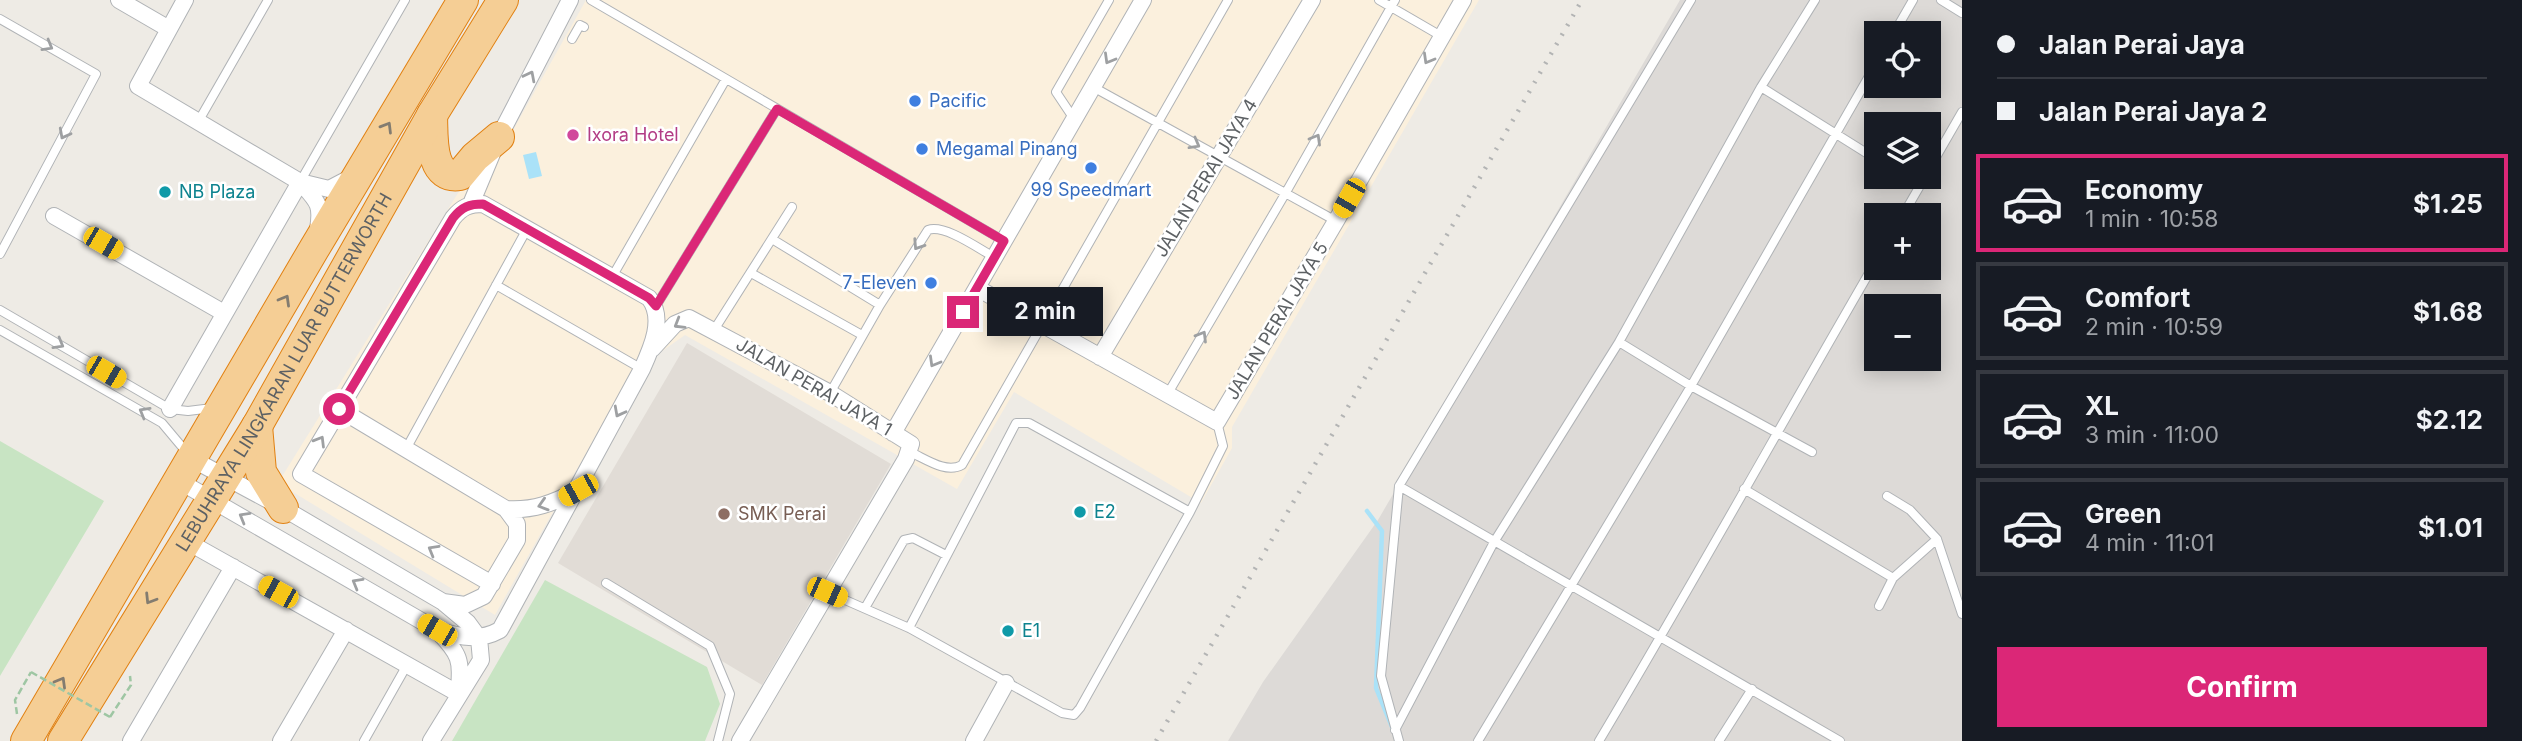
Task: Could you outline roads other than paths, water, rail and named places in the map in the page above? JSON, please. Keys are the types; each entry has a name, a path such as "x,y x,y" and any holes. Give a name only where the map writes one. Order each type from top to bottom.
{"highway":[{"name":"LEBUHRAYA LINGKARAN LUAR BUTTERWORTH","path":"26,741 314,248 463,0"},
{"name":"LEBUHRAYA LINGKARAN LUAR BUTTERWORTH","path":"63,741 257,426 432,115 503,0"},
{"path":"432,115 433,147 437,163 442,172 451,177 460,175 475,157 499,137"},
{"path":"257,426 261,472 283,508"}],"street":[{"path":"119,0 169,29"},
{"path":"185,0 138,86 300,182 329,189 359,172"},
{"path":"471,204 499,137 570,0"},
{"path":"893,433 1143,0"},
{"name":"JALAN PERAI JAYA 4","path":"1100,357 1312,0"},
{"name":"JALAN PERAI JAYA 5","path":"1217,422 1463,0"},
{"path":"300,182 317,201 320,209 314,248"},
{"path":"170,409 300,182"},
{"path":"431,741 500,630 578,490 642,369 650,351 658,315 656,306 649,298 483,204 471,204 460,209 453,218 301,474 492,584"},
{"path":"54,216 224,313"},
{"path":"977,288 1217,422"},
{"name":"JALAN PERAI JAYA 1","path":"650,351 676,324 689,318 830,393 911,444 910,452"},
{"path":"339,409 506,509 517,524 517,540 484,596 465,605 443,602"},
{"path":"740,741 910,452"},
{"path":"186,470 437,630 456,652 460,671 459,694"},
{"path":"186,470 218,488 283,508 443,602 468,623 479,638 481,660"},
{"path":"506,509 541,507 578,490"},
{"path":"186,541 459,694"},
{"path":"131,741 233,567"},
{"path":"281,741 346,630"},
{"path":"437,630 464,638 479,638 500,630"},
{"path":"974,741 1006,683"}],"lane":[{"path":"198,122 268,0"},
{"path":"300,182 405,0"},
{"path":"592,0 1004,241"},
{"path":"1074,119 1056,92 1109,0"},
{"path":"910,452 947,469 962,465 1228,0"},
{"path":"1379,0 1393,4 1441,36"},
{"path":"1399,741 1381,676 1399,486 1691,0"},
{"path":"1395,730 1494,542 1619,342 1761,87 1815,0"},
{"path":"1901,21 1913,0"},
{"path":"1941,0 1962,13"},
{"path":"1167,395 1393,4"},
{"path":"0,19 96,74 0,254"},
{"path":"572,40 580,25 584,27"},
{"path":"612,277 726,79"},
{"path":"1478,741 1691,386 1864,84"},
{"path":"1761,87 1864,152"},
{"path":"1093,88 1336,221"},
{"path":"656,306 777,109"},
{"path":"1941,148 1962,111"},
{"path":"714,330 792,207"},
{"path":"830,393 880,305 928,230 935,227 944,230 994,257"},
{"path":"406,449 527,229"},
{"path":"772,239 880,305"},
{"path":"751,274 862,335"},
{"path":"1599,741 1661,638 1865,280"},
{"path":"496,285 642,369"},
{"path":"0,310 170,409 188,411 223,406"},
{"path":"0,330 162,423 186,470"},
{"path":"1619,342 1691,386 1812,452"},
{"path":"827,592 909,628 1062,713 1074,715 1190,512 1223,446 1217,422"},
{"path":"909,628 1016,423 1029,423 1190,512"},
{"path":"1399,486 1840,741"},
{"path":"1744,489 1893,578"},
{"path":"1887,496 1910,510 1937,539 1962,614"},
{"path":"865,608 904,540 913,538 946,555"},
{"path":"1879,606 1893,578 1937,539"},
{"path":"606,583 710,646 730,694 718,741"},
{"path":"364,741 407,665"},
{"path":"1720,741 1752,689"}],"water":[{"path":"536,152 542,176 529,179 523,155"}],"waterway":[{"path":"1367,511 1382,531 1376,688 1392,727"}],"railway":[{"path":"1156,741 1582,0"}],"place":[{"name":"Pacific","path":"915,101"},
{"name":"Ixora Hotel","path":"573,135"},
{"name":"Megamal Pinang","path":"922,149"},
{"name":"99 Speedmart","path":"1091,168"},
{"name":"NB Plaza","path":"165,192"},
{"name":"7-Eleven","path":"931,283"},
{"name":"E2","path":"1080,512"},
{"name":"SMK Perai","path":"724,514"},
{"name":"E1","path":"1008,631"}]}
